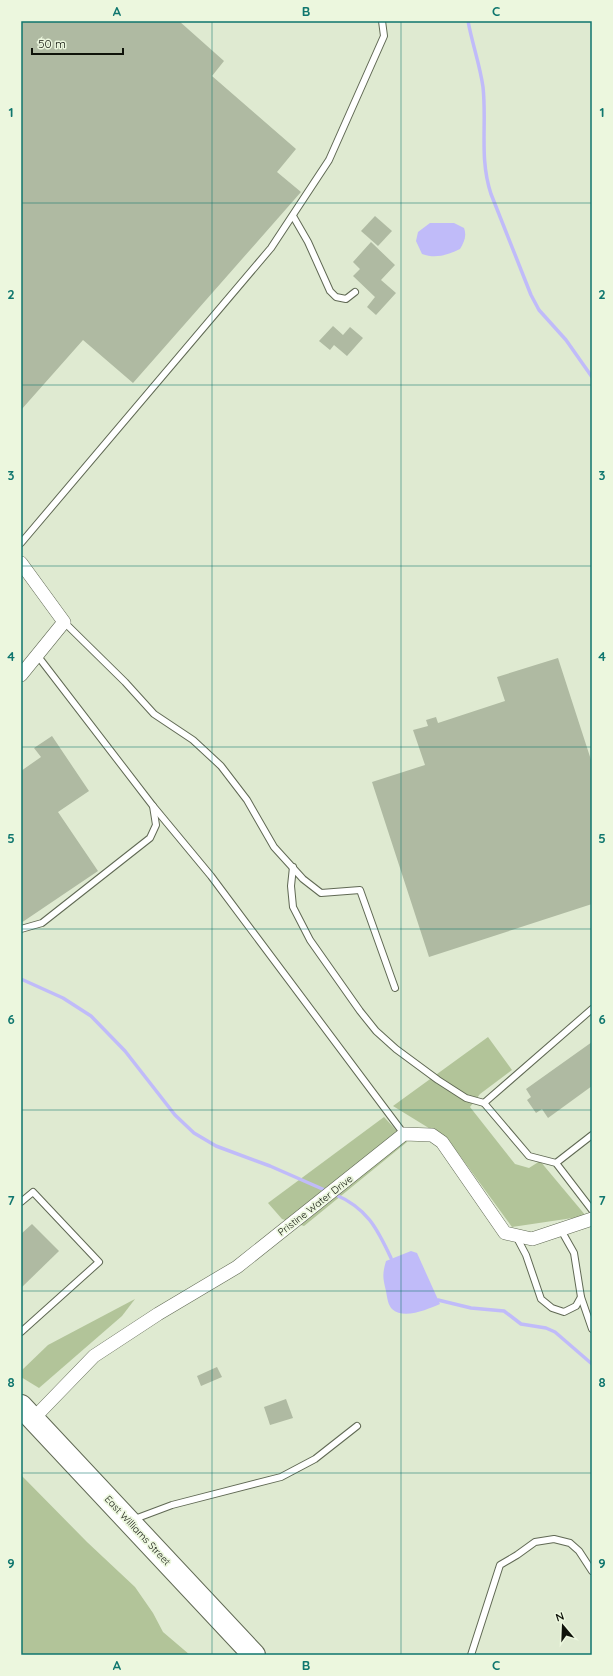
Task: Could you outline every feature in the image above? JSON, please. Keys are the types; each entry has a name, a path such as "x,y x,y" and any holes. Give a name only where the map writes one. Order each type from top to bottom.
{"highway":[{"name":"East Williams Street","path":"27,1412 254,1655"}],"street":[{"path":"21,563 64,622 21,675"},
{"path":"404,1134 432,1135 442,1142 505,1233 532,1239 592,1219"},
{"name":"Pristine Water Drive","path":"27,1412 94,1356 158,1314 237,1267 404,1134"}],"lane":[{"path":"21,543 272,248 329,160 384,36 382,21"},
{"path":"293,216 308,242 330,291 336,297 346,299 355,292"},
{"path":"64,622 154,714 193,740 221,766 246,800 274,847 303,878 321,893 360,890 395,988"},
{"path":"37,655 153,806 211,876 404,1134"},
{"path":"21,929 42,923 150,838 156,825 153,806"},
{"path":"293,868 291,886 293,907 310,940 360,1011 376,1031 396,1049 438,1080 466,1098 484,1103 529,1156 556,1163 592,1210"},
{"path":"484,1103 592,1009"},
{"path":"556,1163 592,1135"},
{"path":"21,1202 33,1192 99,1262 21,1332"},
{"path":"561,1230 574,1253 581,1297 592,1329"},
{"path":"515,1235 526,1255 541,1298 552,1308 564,1312 576,1306 581,1297"},
{"path":"129,1521 172,1505 281,1477 315,1459 358,1426"},
{"path":"471,1655 500,1565 535,1542 554,1539 570,1544 579,1551 592,1571"}],"green space":[{"path":"488,1037 512,1070 480,1094 470,1107 515,1164 529,1168 540,1161 586,1216 512,1227 447,1138 393,1106"},
{"path":"384,1117 407,1142 304,1226 282,1219 268,1203"},
{"path":"135,1299 122,1316 39,1388 21,1377 21,1371 48,1345"},
{"path":"21,1475 87,1542 135,1587 153,1613 163,1632 190,1655 21,1655"}],"shaded area":[{"path":"430,223 454,223 464,228 465,239 460,249 441,256 422,254 416,241 418,232"},
{"path":"411,1251 417,1253 440,1304 409,1314 403,1314 392,1309 390,1305 387,1298 383,1273 386,1261"}],"building":[{"path":"21,21 179,21 224,61 212,76 296,149 277,172 301,192 133,383 83,340 21,410"},
{"path":"375,216 392,231 378,246 361,231"},
{"path":"371,242 395,265 381,280 396,293 376,315 367,307 375,297 353,276 360,269 353,262"},
{"path":"333,326 343,335 350,327 363,338 347,356 334,345 330,350 319,341"},
{"path":"558,658 592,763 592,904 429,957 372,782 425,765 413,730 428,726 426,720 436,717 438,723 505,701 497,677"},
{"path":"52,736 89,791 58,812 98,871 21,923 21,771 41,757 34,748"},
{"path":"592,1042 592,1086 548,1118 542,1109 536,1113 527,1100 531,1097 526,1089"},
{"path":"32,1224 59,1251 21,1288 21,1234"},
{"path":"217,1367 222,1377 201,1386 197,1376"},
{"path":"286,1399 293,1418 270,1425 264,1407"}],"waterway":[{"path":"468,21 483,87 484,154 487,181 491,194 531,295 539,310 566,340 592,377"},
{"path":"21,979 63,998 91,1016 125,1051 175,1115 194,1133 216,1146 270,1166 327,1191"},
{"path":"334,1194 363,1212 376,1228 391,1258"},
{"path":"438,1300 471,1308 504,1311 521,1324 546,1328 555,1332 592,1364"}]}
